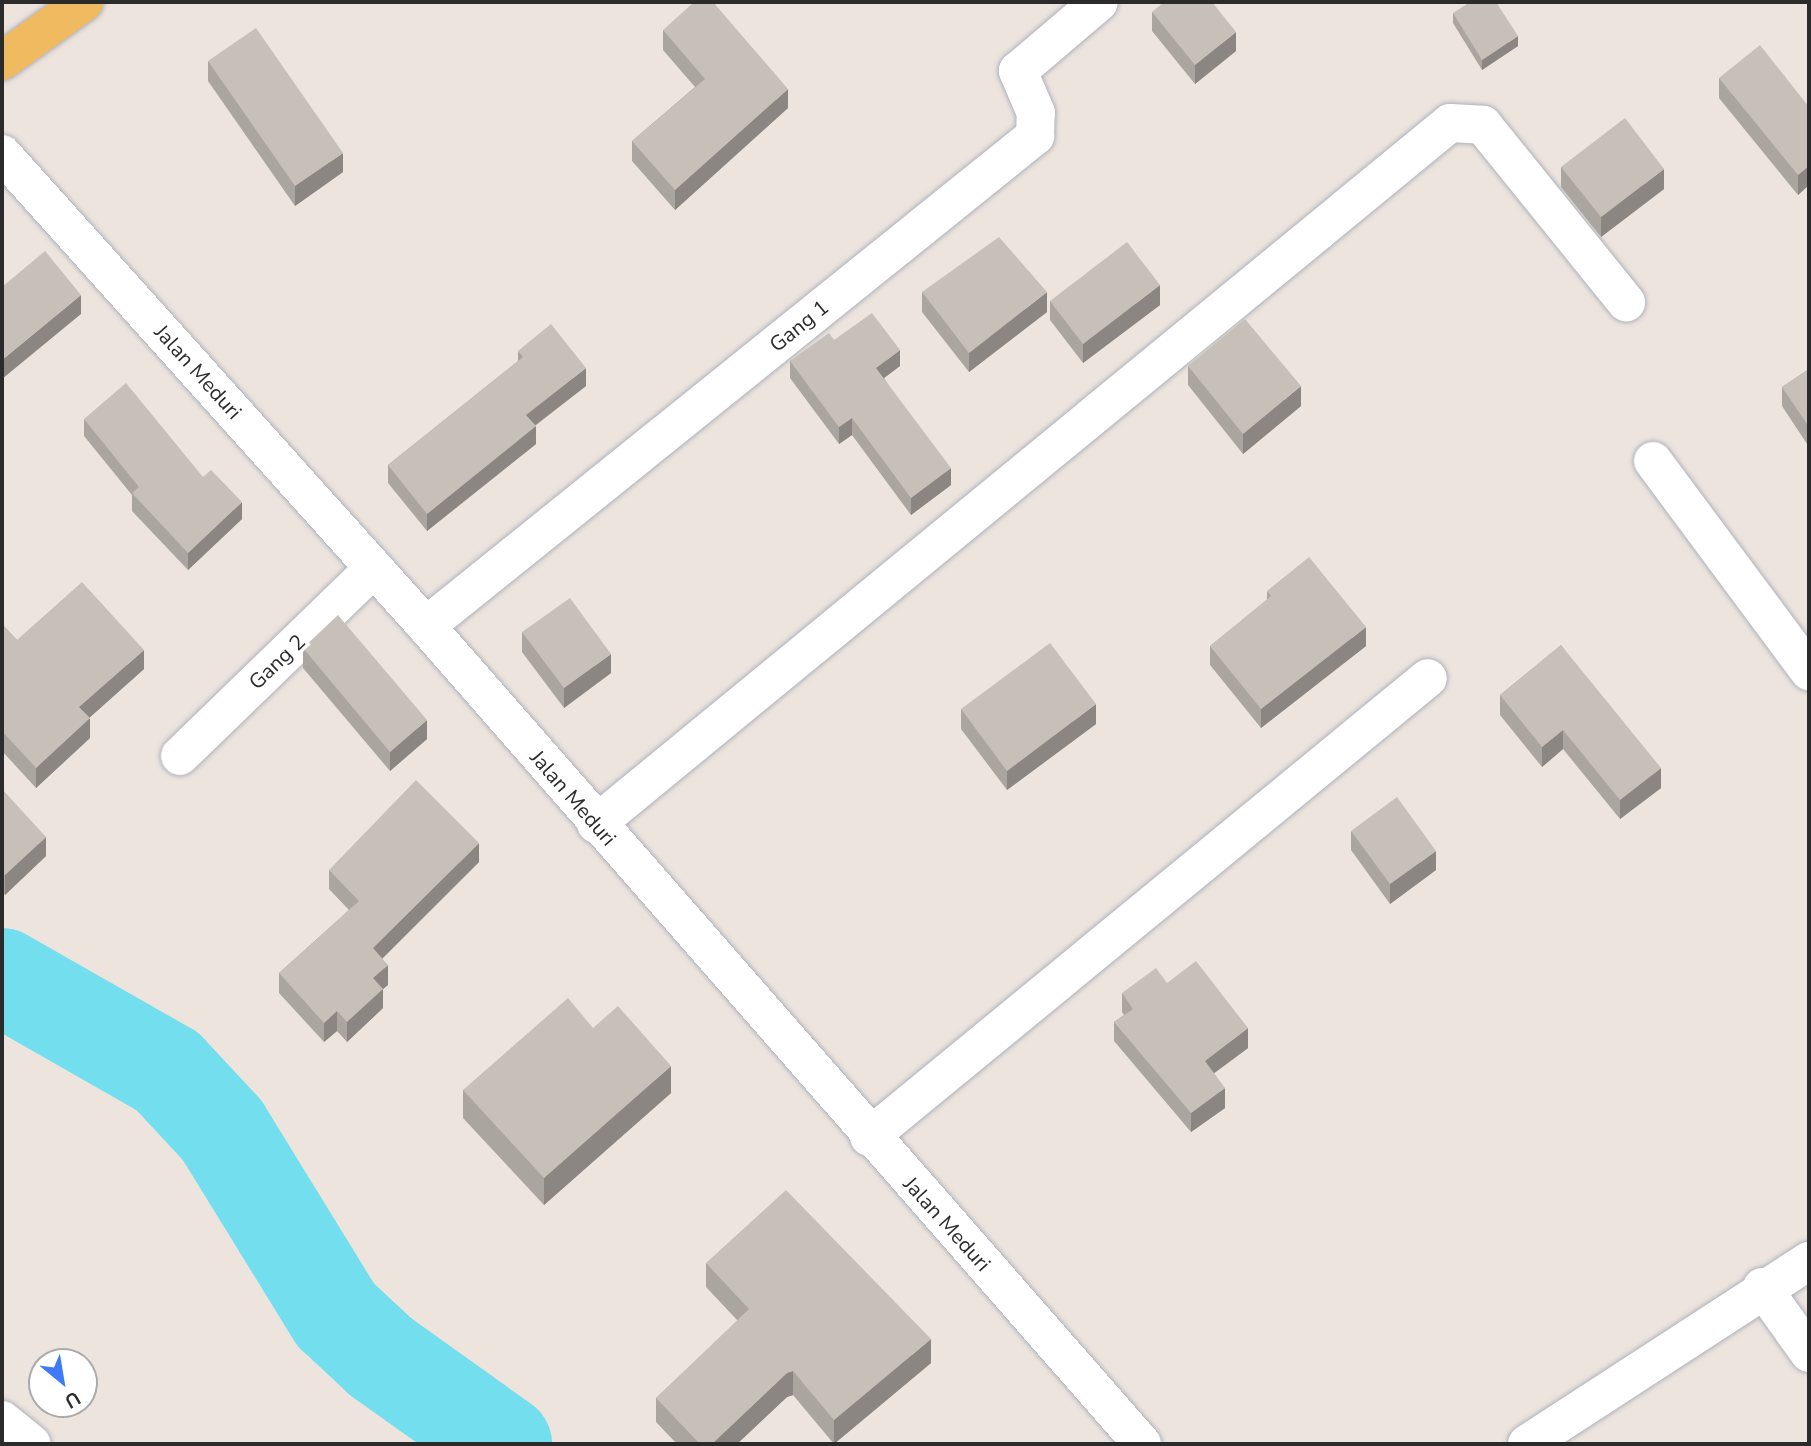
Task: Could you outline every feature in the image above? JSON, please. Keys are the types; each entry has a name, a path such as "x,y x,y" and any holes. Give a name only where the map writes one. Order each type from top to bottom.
{"main road":[{"path":"2,61 84,2"}],"street":[{"name":"Gang 1","path":"426,626 1035,136 1036,113 1018,71 1099,2"},
{"path":"596,824 1450,123 1483,124 1626,302"},
{"name":"Jalan Meduri","path":"2,153 426,626 869,1137 1142,1444"},
{"path":"1653,461 1809,671"},
{"name":"Gang 2","path":"180,756 374,568"},
{"path":"869,1137 1428,678"},
{"path":"1527,1444 1762,1287 1809,1261"},
{"path":"1762,1287 1809,1353"},
{"path":"2,1420 32,1444"}],"building":[{"path":"694,2 713,2 788,89 675,190 632,141 705,79 663,30"},
{"path":"1164,2 1212,2 1236,32 1195,65 1152,12"},
{"path":"1470,2 1496,2 1518,36 1482,60 1453,13"},
{"path":"256,28 343,153 295,186 208,61"},
{"path":"1760,45 1809,107 1809,166 1798,175 1719,78"},
{"path":"1625,118 1664,169 1601,217 1561,167"},
{"path":"999,237 1047,292 969,353 922,292"},
{"path":"1127,242 1160,285 1083,344 1050,301"},
{"path":"45,251 81,295 2,360 2,287"},
{"path":"872,313 900,350 876,368 951,468 911,498 852,418 839,427 790,361 829,333 834,340"},
{"path":"1245,319 1301,386 1243,434 1188,366"},
{"path":"551,324 586,368 526,415 536,426 427,514 388,465 523,357 518,351"},
{"path":"1809,369 1809,427 1782,387"},
{"path":"126,383 203,477 211,470 242,502 188,553 132,493 139,487 84,419"},
{"path":"1309,557 1366,627 1261,709 1210,646 1271,596 1267,591"},
{"path":"82,582 144,650 79,707 90,718 36,768 2,731 2,624 17,640"},
{"path":"570,598 611,654 564,688 522,632"},
{"path":"338,615 427,720 390,752 303,648"},
{"path":"1050,643 1096,704 1007,771 961,709"},
{"path":"1561,645 1661,768 1620,800 1563,730 1542,747 1500,695"},
{"path":"416,780 479,843 373,948 388,965 373,978 383,989 347,1022 337,1011 324,1023 279,973 359,901 329,870"},
{"path":"2,789 46,837 5,875 2,872"},
{"path":"1397,797 1436,851 1390,884 1351,831"},
{"path":"1196,961 1248,1028 1205,1061 1225,1088 1191,1113 1114,1022 1133,1009 1122,993 1156,968 1167,983"},
{"path":"568,998 593,1028 618,1006 671,1066 544,1178 463,1090"},
{"path":"786,1190 931,1339 834,1420 793,1371 787,1373 712,1444 700,1444 656,1398 749,1309 706,1263"}],"waterway":[{"path":"2,977 167,1071 222,1130 336,1315 381,1357 503,1444"}]}
